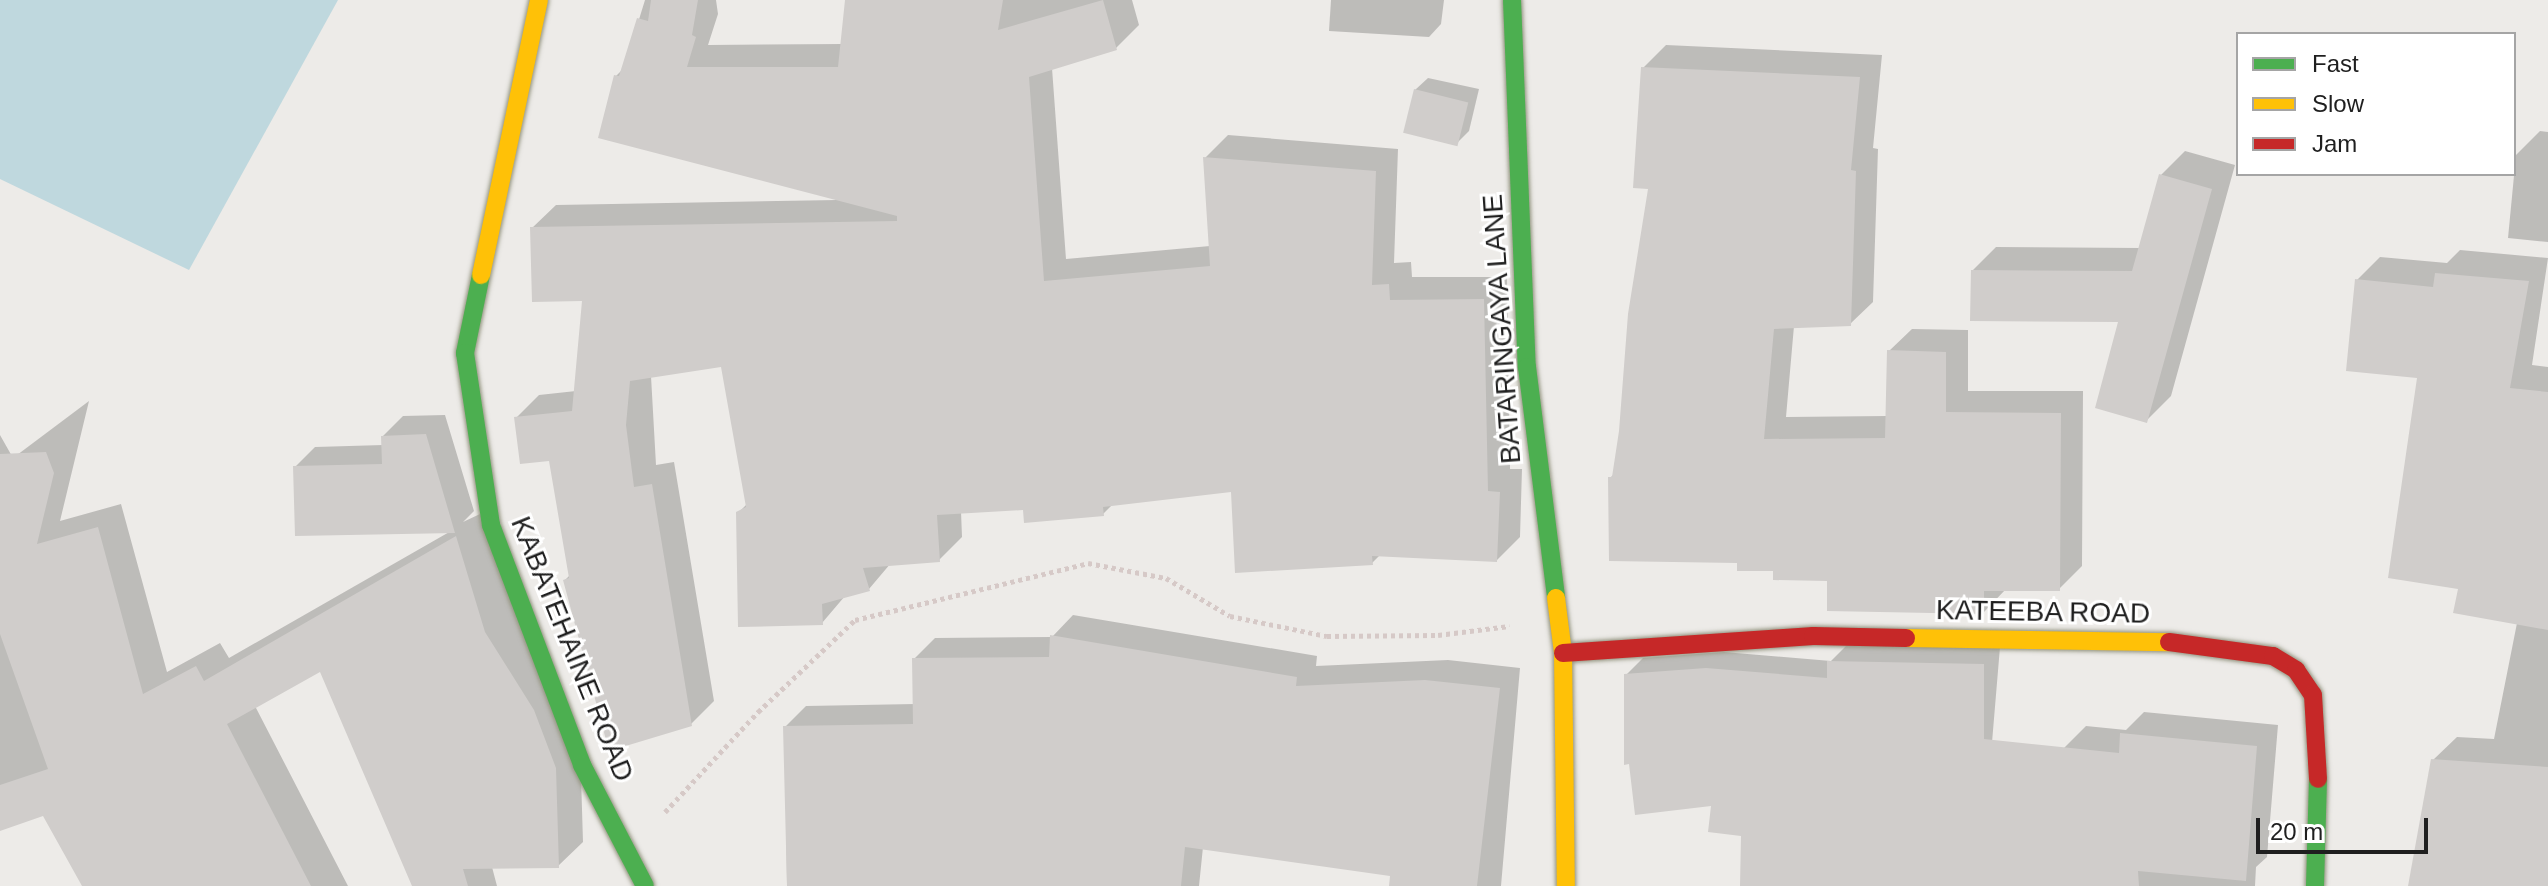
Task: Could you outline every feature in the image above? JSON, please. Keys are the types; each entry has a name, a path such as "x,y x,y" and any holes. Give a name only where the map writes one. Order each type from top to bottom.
{"street":[{"name":"KABATEHAINE ROAD","path":"539,0 465,353 491,525 582,765 645,886"},
{"name":"BATARINGAYA LANE","path":"1512,0 1527,367 1563,653 1566,886"},
{"name":"KATEEBA ROAD","path":"1563,653 1813,636 2182,642 2273,656 2296,670 2313,695 2318,763 2315,886"}],"path":[{"path":"629,851 758,712 855,620 1088,563 1166,578 1230,616 1327,636 1438,635 1559,619"}],"water":[{"path":"0,0 338,0 189,270 0,179"}],"building":[{"path":"651,0 698,0 692,35 696,37 687,67 838,67 845,0 1003,0 998,30 1103,0 1117,50 1029,77 1044,281 1210,266 1203,157 1376,171 1372,285 1389,284 1390,300 1484,299 1488,491 1500,492 1497,562 1372,556 1373,565 1235,573 1231,492 1103,507 1104,516 1024,523 1023,510 937,515 940,562 863,568 870,591 822,604 823,625 738,627 736,512 746,507 721,367 630,381 626,425 634,487 652,484 692,726 609,751 563,580 569,578 549,461 520,464 514,417 572,411 582,301 532,302 530,227 897,221 897,216 598,138 614,75 619,76 637,18 648,21"},
{"path":"1641,67 1860,77 1851,170 1856,171 1851,326 1774,329 1764,439 1885,438 1887,350 1946,352 1946,412 2061,413 2060,591 1984,591 1984,614 1827,611 1827,581 1773,580 1773,571 1737,571 1737,563 1609,561 1608,477 1612,477 1619,431 1628,314 1648,189 1633,188"},
{"path":"1414,89 1468,103 1457,146 1403,133"},
{"path":"2159,174 2212,189 2147,423 2095,408 2118,322 1970,321 1971,270 2132,271"},
{"path":"2435,273 2529,281 2510,388 2548,392 2548,630 2453,613 2458,589 2388,578 2417,378 2346,371 2355,279 2433,287"},
{"path":"426,434 455,533 295,536 293,466 382,464 381,436"},
{"path":"46,452 54,473 37,544 98,527 143,694 196,666 204,681 456,536 485,632 534,710 556,768 559,868 463,869 468,886 412,886 320,672 227,724 311,886 82,886 43,816 0,831 0,785 48,769 0,634 0,454"},
{"path":"1050,635 1297,677 1296,686 1425,680 1500,688 1477,886 1389,886 1390,876 1185,847 1181,886 787,886 783,726 913,724 912,658 1049,657"},
{"path":"1827,661 1984,664 1984,739 2119,753 2120,733 2257,746 2246,881 2138,871 2139,886 1740,886 1741,836 1708,832 1711,806 1635,815 1629,764 1624,765 1624,674 1706,668 1827,678"},
{"path":"2431,759 2548,767 2548,886 2408,886"}],"traffic: fast":[{"path":"1512,0 1527,367 1556,598"},
{"path":"481,275 465,353 491,525 582,765 645,886"},
{"path":"2315,886 2318,779"}],"traffic: slow":[{"path":"481,275 539,0"},
{"path":"1556,598 1563,653 1566,886"},
{"path":"1906,638 2169,642"}],"traffic: jam":[{"path":"1563,653 1813,636 1906,638"},
{"path":"2169,642 2273,656 2296,670 2313,695 2318,779"}]}
